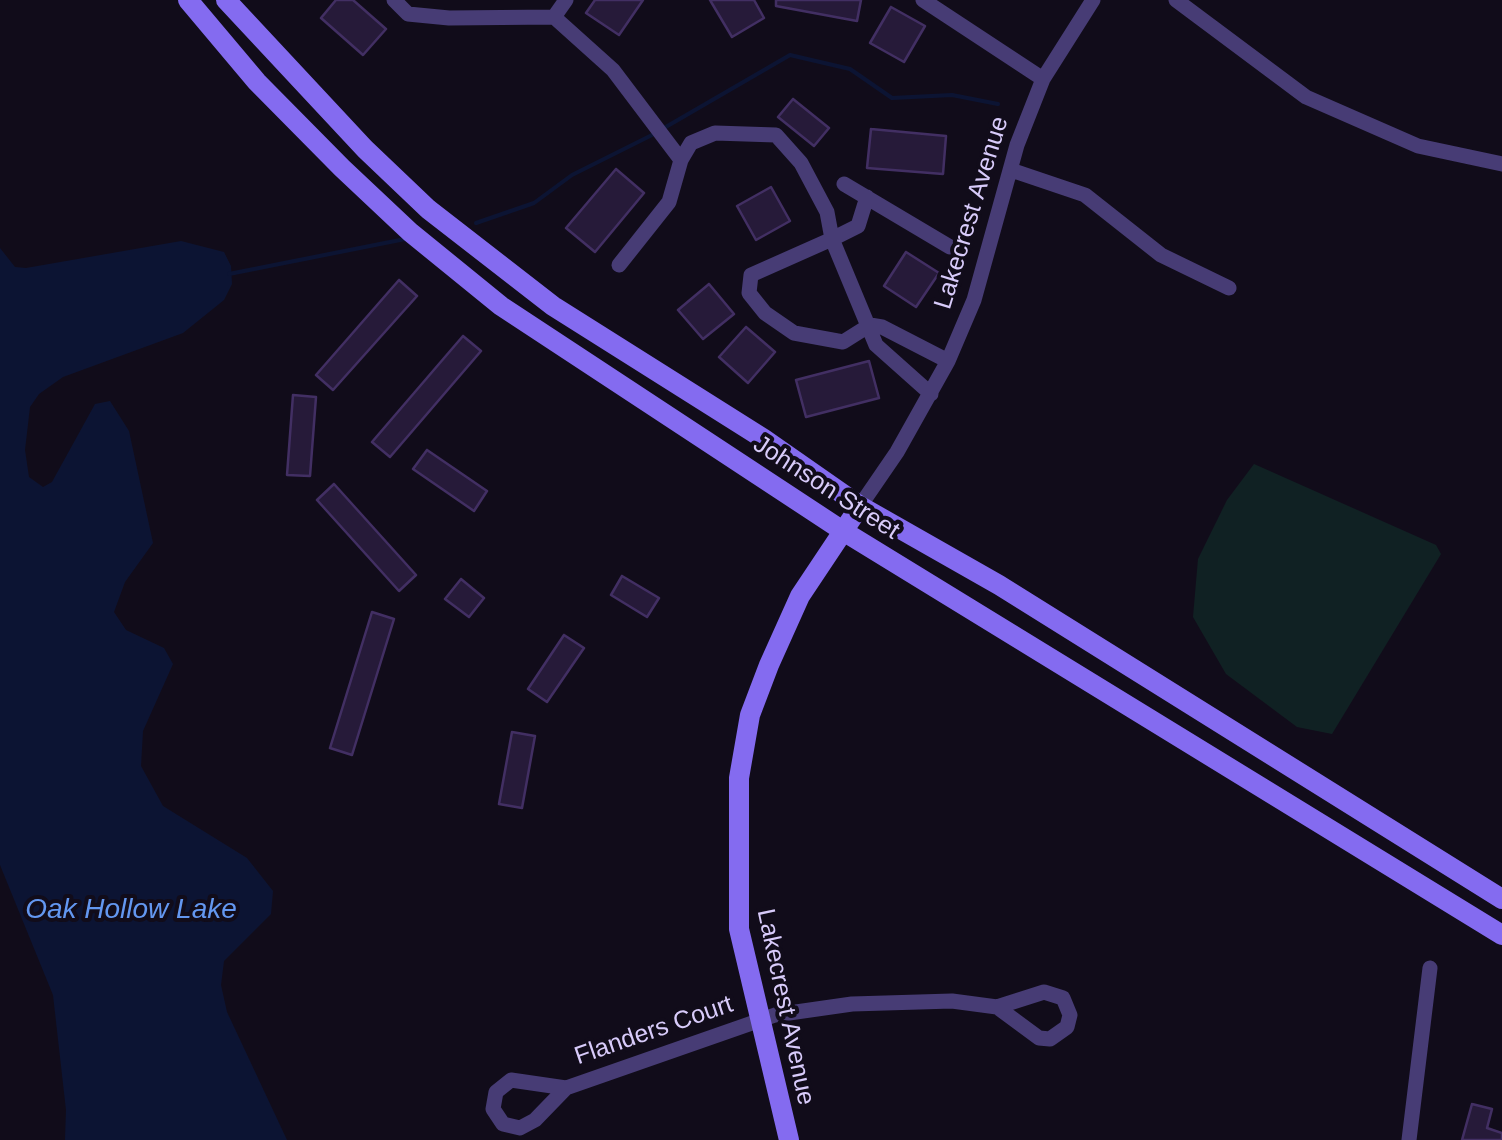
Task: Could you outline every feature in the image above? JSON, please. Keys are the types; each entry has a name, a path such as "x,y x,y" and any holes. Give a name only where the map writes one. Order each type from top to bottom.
{"main road":[{"name":"Johnson Street","path":"188,0 257,82 410,232 521,319 843,530 1502,935"},
{"name":"Johnson Street","path":"226,0 365,149 491,260 553,306 764,439 860,506 999,585 1502,899"},
{"name":"Lakecrest Avenue","path":"789,1140 739,929 738,778 750,715 768,664 800,596 860,506"}],"street":[{"path":"394,0 408,14 554,17 613,70 681,160"},
{"path":"554,17 566,0"},
{"path":"923,0 1042,79"},
{"name":"Lakecrest Avenue","path":"860,506 932,394 948,361 974,300 1042,79 1094,0"},
{"path":"1176,0 1306,97 1418,146 1502,164"},
{"path":"619,265 669,202 681,160 691,143 715,133 776,134 801,162 827,212 832,239 876,345 932,394"},
{"path":"1011,170 1084,195 1161,256 1229,288"},
{"name":"Lakecrest Avenue","path":"844,184 950,247"},
{"path":"867,197 858,226 752,275 749,293 765,313 794,332 820,341 843,342 870,325"},
{"path":"870,325 948,361"},
{"path":"1409,1140 1430,968"},
{"name":"Flanders Court","path":"566,1088 511,1080 496,1092 493,1109 503,1124 520,1128 535,1120 566,1088 759,1020 852,1004 952,1001 997,1006"}],"shaded area":[{"path":"1254,464 1436,545 1441,554 1332,734 1297,727 1226,674 1193,617 1198,559 1227,500"}],"water":[{"name":"Oak Hollow Lake","path":"181,241 224,252 231,266 232,284 224,300 183,333 63,377 39,394 30,407 25,450 29,477 43,487 52,482 95,404 110,401 129,431 153,543 125,582 114,612 126,630 164,648 173,664 143,731 141,766 163,806 247,858 273,891 271,914 224,961 221,985 227,1012 287,1140 65,1140 66,1110 53,995 0,865 0,248 15,267 26,268"}],"building":[{"path":"336,0 353,0 386,29 363,55 321,18"},
{"path":"595,0 643,0 619,35 586,13"},
{"path":"710,0 754,0 764,18 732,37"},
{"path":"776,0 861,0 857,21 776,6"},
{"path":"891,7 925,26 904,62 870,43"},
{"path":"793,99 829,128 814,146 778,117"},
{"path":"871,129 946,136 943,174 867,168"},
{"path":"616,169 644,193 595,252 566,228"},
{"path":"771,187 790,221 756,240 737,206"},
{"path":"906,252 939,273 916,307 884,286"},
{"path":"399,280 417,296 333,390 316,375"},
{"path":"709,284 734,314 703,339 678,310"},
{"path":"746,327 775,352 748,383 719,357"},
{"path":"463,336 481,351 390,457 372,442"},
{"path":"869,361 879,398 806,417 796,380"},
{"path":"293,395 316,397 310,476 287,475"},
{"path":"427,450 487,491 474,511 413,469"},
{"path":"334,484 416,575 399,591 317,500"},
{"path":"622,576 659,598 647,617 611,595"},
{"path":"461,579 484,598 469,617 445,599"},
{"path":"372,612 394,619 352,755 330,748"},
{"path":"564,635 584,648 547,702 528,689"},
{"path":"512,732 535,736 522,808 499,804"},
{"path":"1472,1104 1492,1109 1487,1128 1502,1133 1502,1140 1462,1140"}],"waterway":[{"path":"664,128 790,55 850,69 892,98 952,95 998,104"},
{"path":"476,223 534,203 572,175 656,133"},
{"path":"229,274 405,239"}]}
